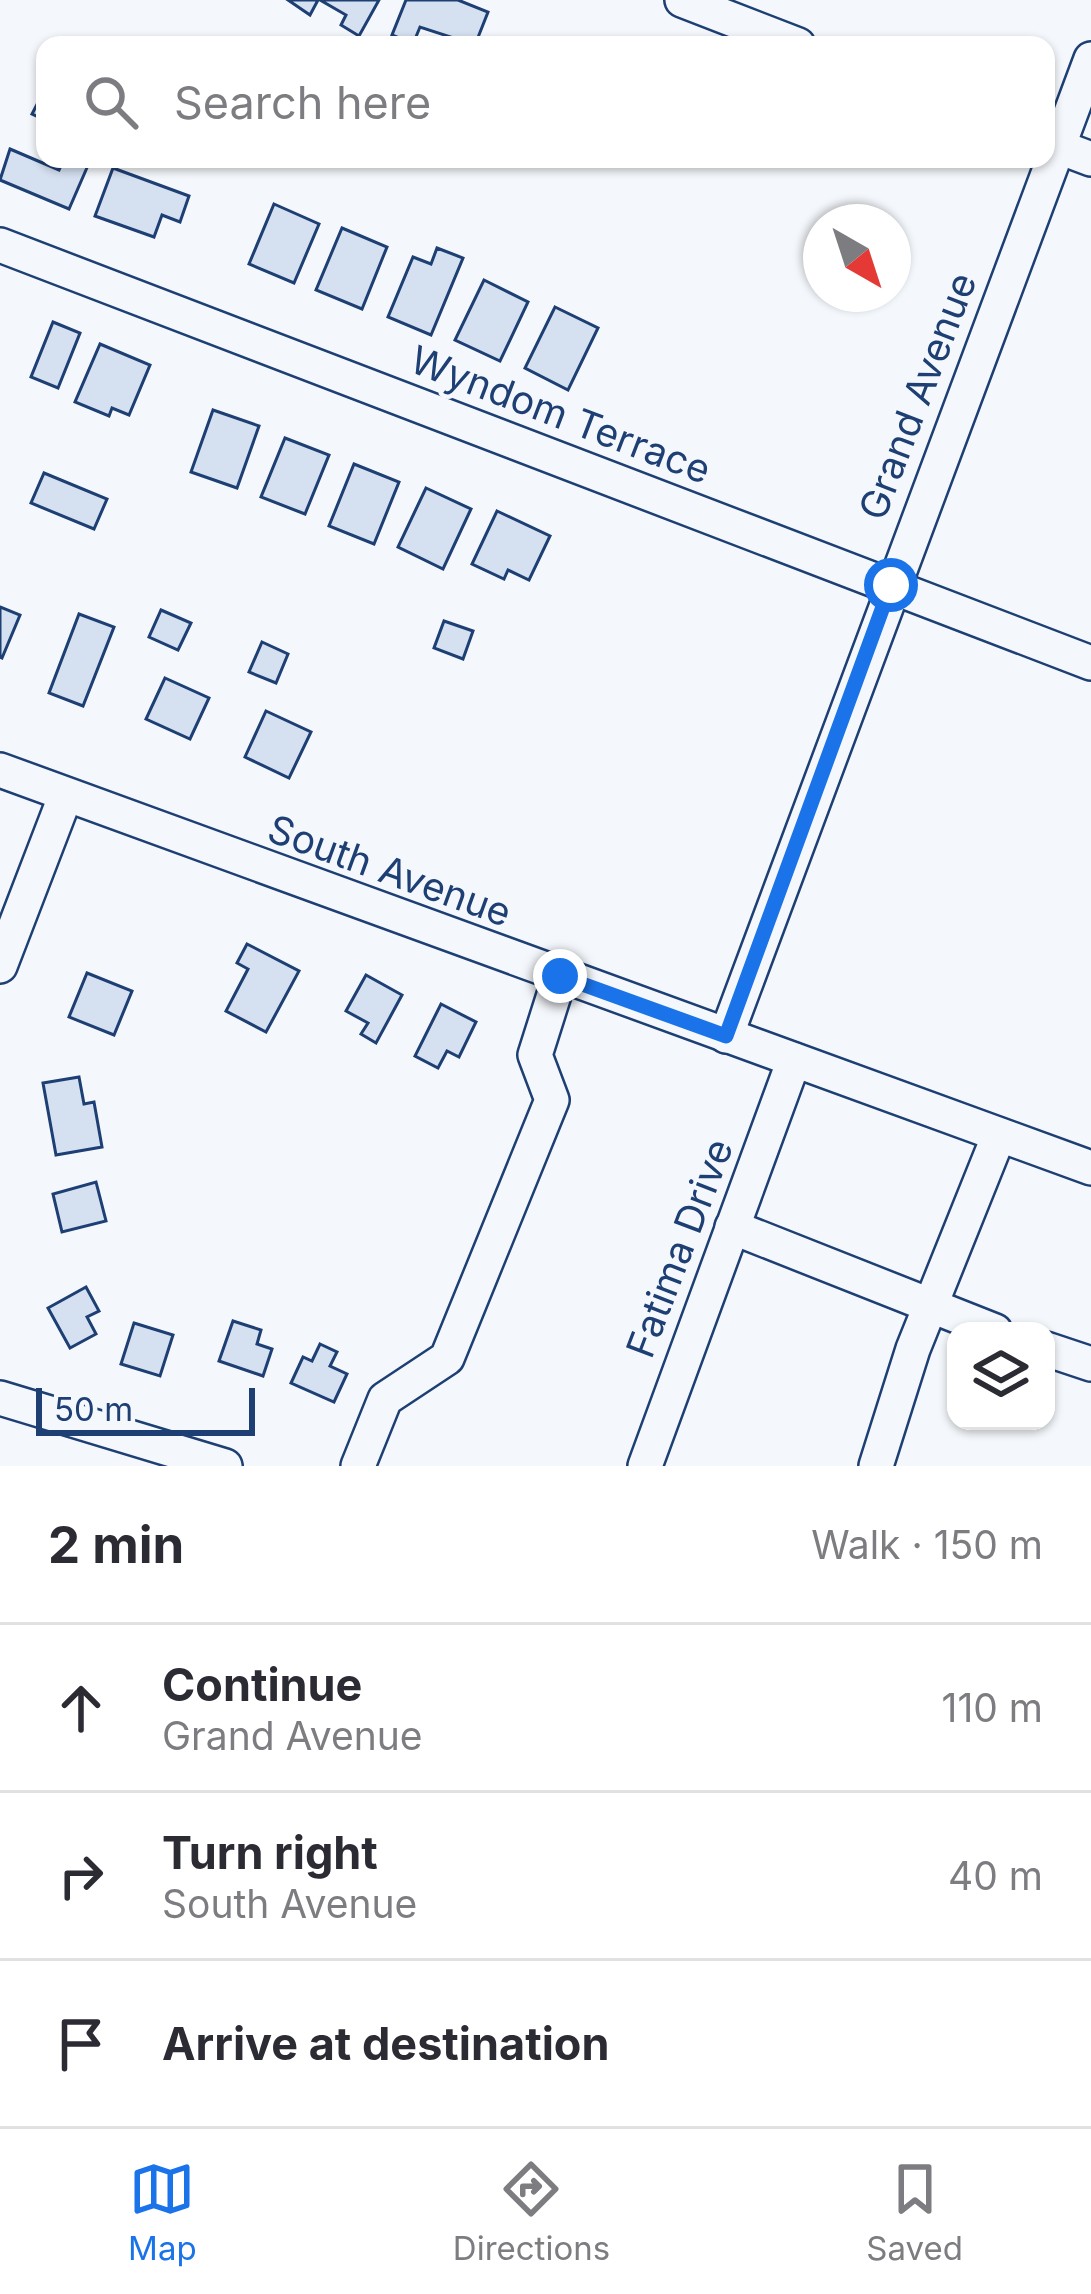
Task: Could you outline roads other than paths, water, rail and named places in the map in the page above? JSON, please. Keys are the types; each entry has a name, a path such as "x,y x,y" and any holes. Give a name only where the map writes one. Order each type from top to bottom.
{"street":[{"path":"682,0 775,36"},
{"name":"Grand Avenue","path":"1055,135 1091,58"},
{"path":"1055,146 1091,159"},
{"name":"Grand Avenue","path":"726,1036 1042,168"},
{"name":"Wyndom Terrace","path":"0,245 1091,663"},
{"name":"South Avenue","path":"0,770 1091,1168"},
{"path":"0,966 65,797"},
{"path":"358,1466 385,1399 447,1358 552,1100 535,1055 560,976"},
{"name":"Fatima Drive","path":"645,1466 794,1060"},
{"path":"876,1466 930,1308 999,1135"},
{"path":"732,1227 970,1322"},
{"path":"1055,1352 1091,1364"},
{"path":"0,1398 225,1466"}]}
